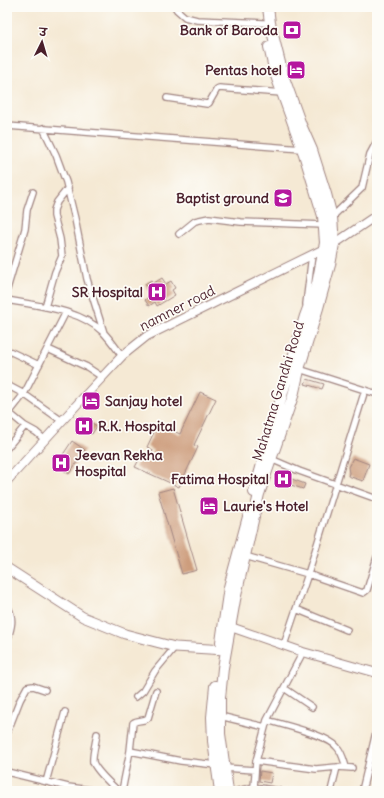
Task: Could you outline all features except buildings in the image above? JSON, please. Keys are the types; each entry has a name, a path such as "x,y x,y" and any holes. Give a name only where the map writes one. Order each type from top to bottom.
{"highway":[{"name":"Mahatma Gandhi Road","path":"228,791 212,741 212,717 214,688 227,626 229,587 259,470 304,319 317,284 328,221 321,209 302,149 275,73 261,7"},
{"name":"Mahatma Gandhi Road","path":"227,626 235,600 259,494 293,396 299,369 330,265 334,244 328,221 326,194 312,150 301,125 283,75 270,23 268,7"},
{"name":"Mahatma Gandhi Road","path":"220,791 220,716 223,650"}],"main road":[{"name":"namner road","path":"7,481 122,356 147,336 334,244 377,215"},
{"path":"7,568 83,617 125,634 174,647 223,650"},
{"path":"227,626 303,652 377,673"}],"street":[{"path":"175,7 185,17 196,20 264,23"},
{"path":"167,98 207,104 218,89 282,93"},
{"path":"7,126 302,149"},
{"path":"43,128 56,155 68,188 82,249 87,279 104,333"},
{"path":"179,234 195,222 204,219 241,222 328,221 362,188 370,154 377,140"},
{"path":"45,307 56,268 62,256 54,210 57,202 68,188"},
{"path":"7,289 25,229 27,210 33,192"},
{"path":"304,319 312,255"},
{"path":"7,300 66,312 86,320 99,328 122,356"},
{"path":"45,440 8,412 24,394 66,312"},
{"path":"48,349 87,367 102,377"},
{"path":"7,350 39,365"},
{"path":"299,369 377,394"},
{"path":"7,385 24,394 62,421"},
{"path":"284,645 308,574 365,390"},
{"path":"8,446 25,426"},
{"path":"271,459 299,471 377,499"},
{"path":"245,556 308,574 365,593 377,557"},
{"path":"7,606 12,623 7,641"},
{"path":"296,609 347,630"},
{"path":"136,697 174,647"},
{"path":"254,787 256,761 267,720 303,652"},
{"path":"7,733 27,687 33,686 45,690"},
{"path":"284,688 312,707"},
{"path":"122,791 130,751 133,723 137,720 145,720 148,718 156,691"},
{"path":"46,782 65,712"},
{"path":"7,715 13,717"},
{"path":"220,716 265,727"},
{"path":"256,761 316,769 336,767 349,768 339,749 333,744 322,738 267,720"},
{"path":"362,791 377,728"},
{"path":"97,734 94,763 102,775 118,791"},
{"path":"130,751 220,767 255,770"},
{"path":"330,791 336,767"},
{"path":"7,776 7,772 68,787 98,791"},
{"path":"238,791 254,787 279,791"}],"place":[{"name":"Bank of Baroda","path":"292,30"},
{"name":"Pentas hotel","path":"296,70"},
{"name":"Baptist ground","path":"283,198"},
{"name":"SR Hospital","path":"157,292"},
{"name":"Sanjay hotel","path":"91,401"},
{"name":"R.K. Hospital","path":"84,426"},
{"name":"Jeevan Rekha Hospital","path":"61,463"},
{"name":"Fatima Hospital","path":"283,479"},
{"name":"Laurie's Hotel","path":"209,506"}]}
